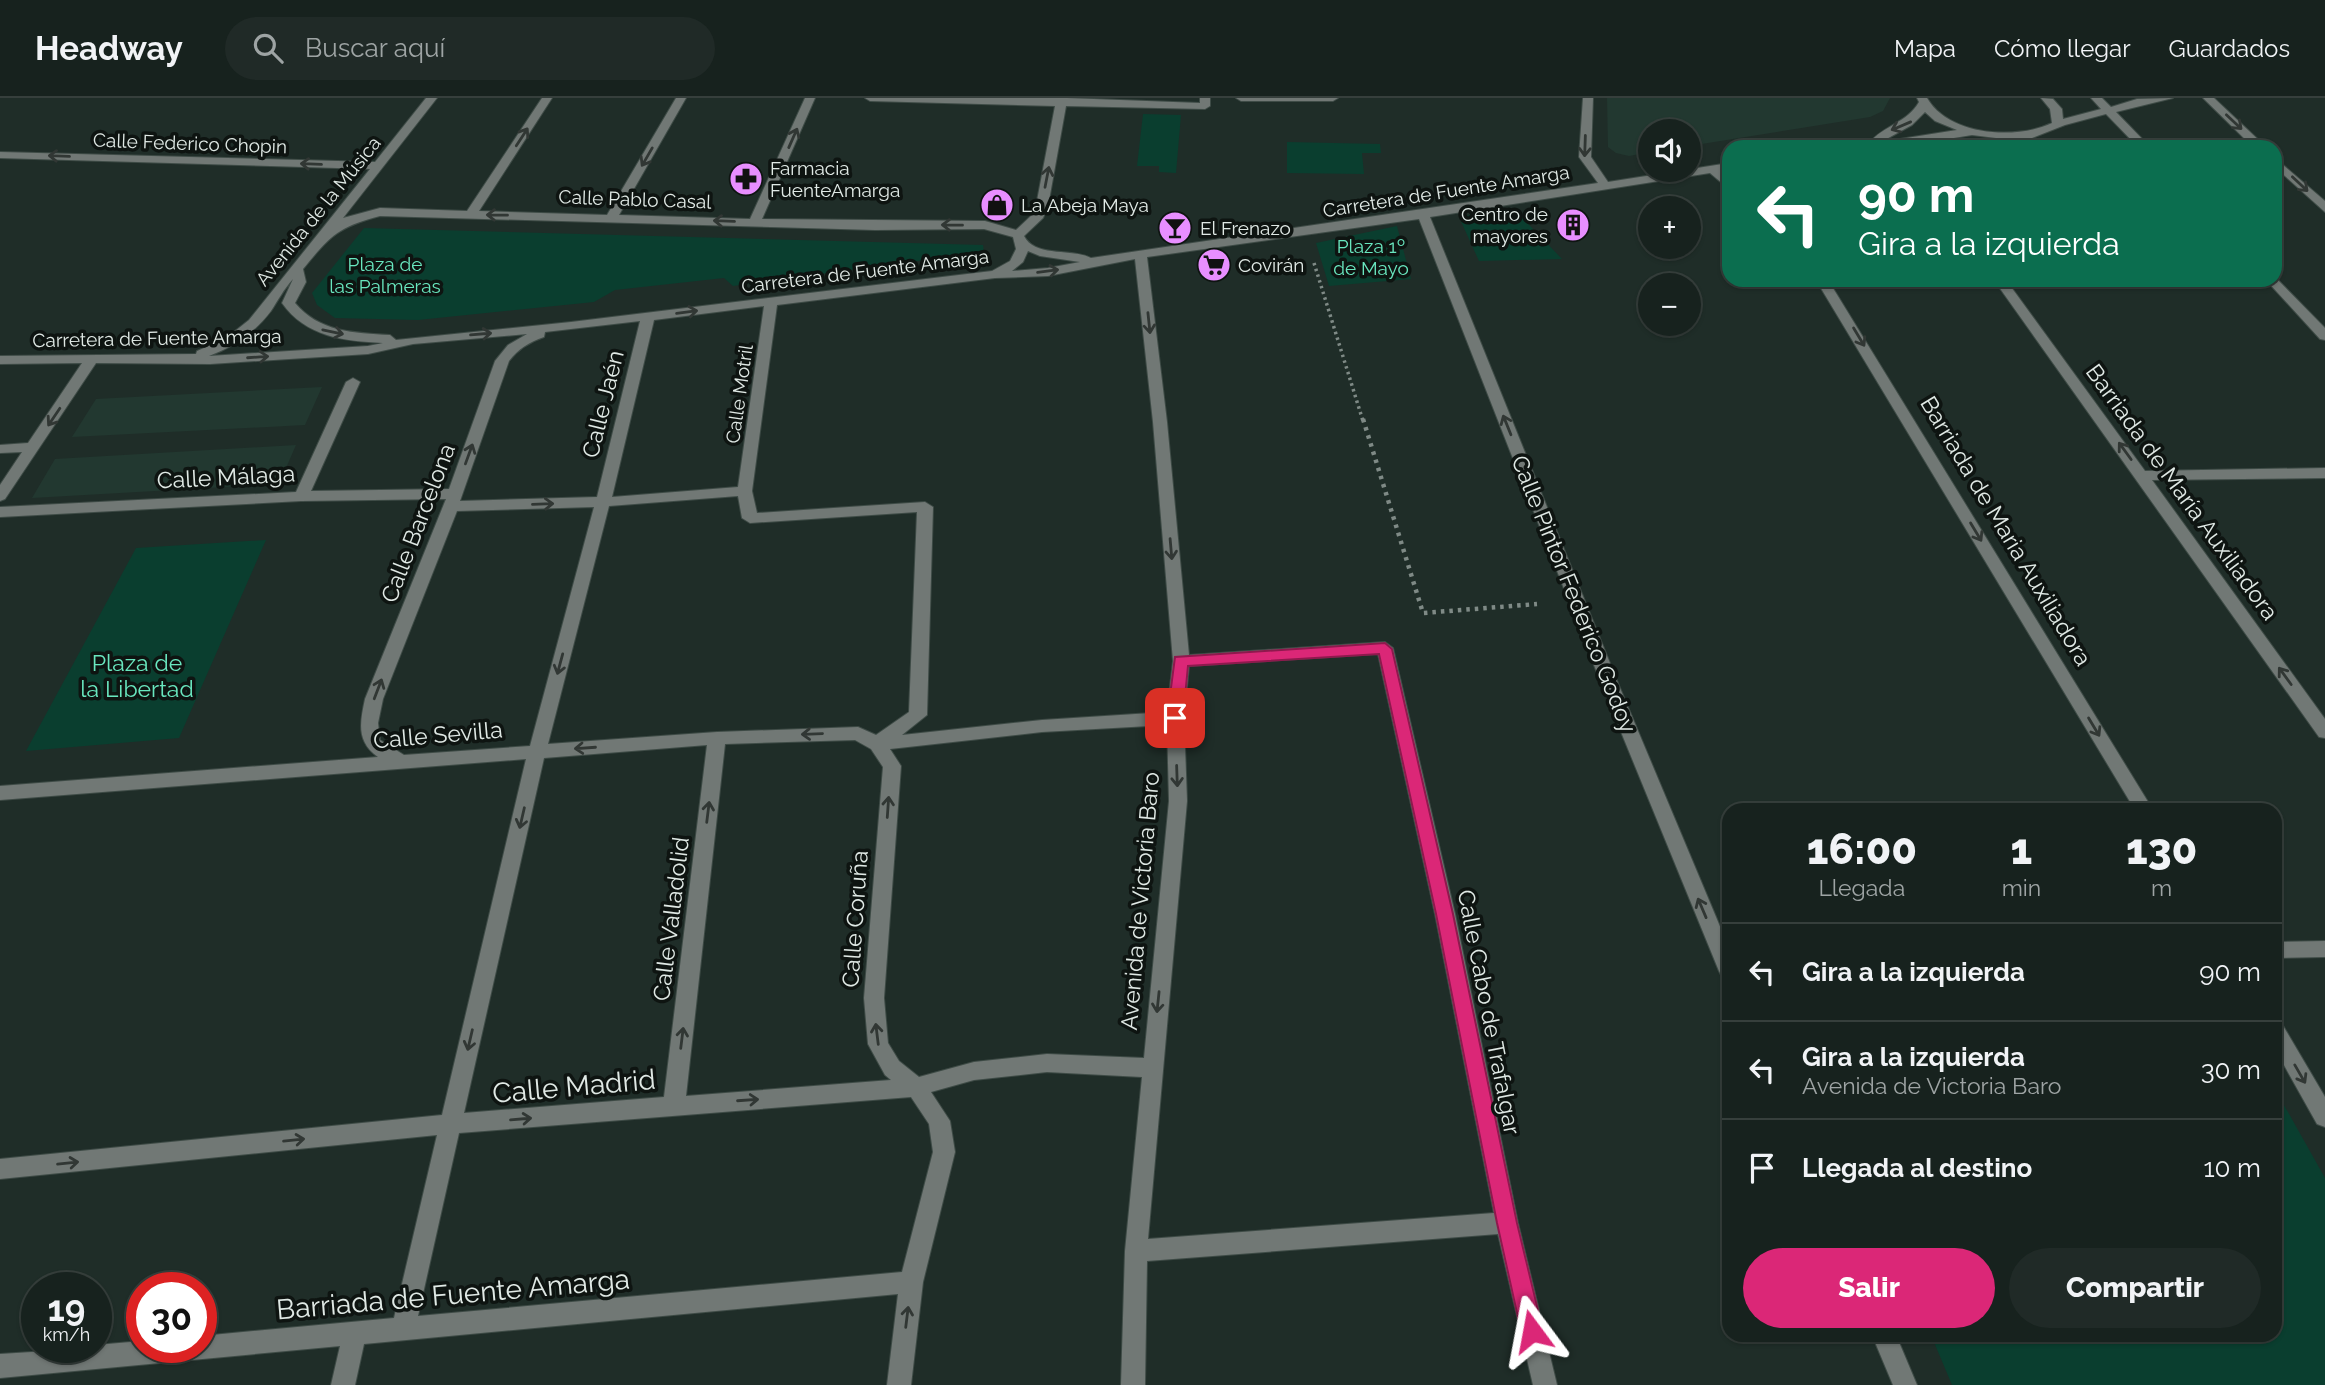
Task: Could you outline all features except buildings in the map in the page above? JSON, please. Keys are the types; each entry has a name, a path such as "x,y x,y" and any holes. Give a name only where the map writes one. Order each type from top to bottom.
{"street":[{"name":"Avenida de la Música","path":"190,358 221,348 248,331 281,282 297,270 432,98"},
{"path":"471,214 547,98"},
{"path":"612,217 681,98"},
{"path":"755,222 810,98"},
{"path":"870,98 1205,102"},
{"path":"1241,98 1332,98"},
{"path":"1588,98 1585,157 1606,187"},
{"path":"2046,98 2056,107 2059,116 2057,124"},
{"path":"2095,98 2137,140"},
{"path":"2120,98 2137,102 2168,98"},
{"path":"2208,98 2253,140"},
{"path":"995,274 1019,261 1024,253 1021,240 1039,215 1062,100"},
{"path":"1878,140 1882,135 1912,122 1923,101 1944,121 1980,133"},
{"path":"1921,140 1951,133 2020,137 2036,135 2057,124 2135,106 2137,102"},
{"name":"Calle Federico Chopin","path":"0,155 380,166"},
{"name":"Carretera de Fuente Amarga","path":"0,360 210,360 368,350 413,340 570,326 995,274 1013,275 1066,269 1099,260 1423,215 1722,167"},
{"path":"1712,168 1722,178"},
{"path":"2282,168 2325,208"},
{"name":"Calle Pablo Casal","path":"325,234 349,220 380,212 985,225 1021,240 1040,252 1099,260"},
{"name":"Calle Pintor Federico Godoy","path":"1423,215 1630,738 1722,938"},
{"name":"Avenida de Victoria Baro","path":"1133,1385 1136,1251 1178,801 1175,718 1181,661 1142,255"},
{"path":"297,270 300,282 288,303 295,314 312,327 351,335 413,340"},
{"name":"Barriada de Maria Auxiliadora","path":"1826,287 2140,803"},
{"name":"Barriada de María Auxiliadora","path":"2005,287 2325,732"},
{"path":"2279,287 2325,336"},
{"name":"Calle Motril","path":"745,491 771,303"},
{"name":"Calle Jaén","path":"403,1329 537,751 603,502 648,317"},
{"name":"Calle Barcelona","path":"402,762 381,753 374,744 367,727 374,699 453,500 507,352 531,337 570,326"},
{"path":"0,496 91,360"},
{"path":"301,496 353,382"},
{"path":"0,449 34,447"},
{"path":"2142,476 2325,473"},
{"path":"745,491 750,518 925,507 918,715 877,744"},
{"name":"Calle Málaga","path":"0,512 301,496 603,502 745,491"},
{"name":"Calle Cabo de Trafalgar","path":"1181,661 1385,649 1445,914 1507,1223 1545,1385"},
{"path":"877,744 1042,726 1175,718"},
{"name":"Calle Sevilla","path":"0,793 717,738 858,733 877,744"},
{"name":"Calle Valladolid","path":"674,1106 717,738"},
{"name":"Calle Coruña","path":"877,744 892,766 874,998 878,1044 892,1068 916,1087 939,1121 944,1152 911,1282 899,1385"},
{"path":"2282,950 2325,949"},
{"path":"2282,1042 2325,1117"},
{"name":"Calle Madrid","path":"0,1170 451,1124 916,1087 974,1071 1047,1063 1151,1068"},
{"path":"1136,1251 1507,1223"},
{"name":"Barriada de Fuente Amarga","path":"0,1366 911,1282"},
{"path":"343,1385 355,1334"},
{"path":"1887,1342 1905,1385"}],"path":[{"path":"1304,232 1423,613 1578,601"}],"shaded area":[{"path":"1607,98 1890,98 1883,111 1870,117 1701,144 1701,119 1638,119 1638,154 1629,156 1616,153 1608,147"},
{"path":"322,387 305,425 72,437 96,399"},
{"path":"296,445 279,484 32,498 55,459"}],"green space":[{"path":"1143,114 1181,115 1176,173 1159,172 1159,166 1137,166"},
{"path":"1287,142 1380,144 1381,153 1362,153 1364,174 1287,173"},
{"path":"1513,208 1562,259 1479,261 1459,217"},
{"name":"Plaza 1º de Mayo","path":"1397,226 1411,279 1329,286 1316,243"},
{"name":"Plaza de las Palmeras","path":"364,228 983,245 984,252 733,286 724,278 615,290 594,302 418,320 335,318 317,305 312,293"},
{"name":"Plaza de la Libertad","path":"266,540 179,738 26,751 136,548"},
{"path":"2282,1101 2325,1178 2325,1385 1952,1385 1934,1342 2282,1342"}],"place":[{"name":"Farmacia FuenteAmarga","path":"746,179"},
{"name":"La Abeja Maya","path":"997,205"},
{"name":"Centro de mayores","path":"1573,225"},
{"name":"El Frenazo","path":"1175,228"},
{"name":"Covirán","path":"1214,265"}],"route":[{"path":"1175,718 1181,661 1385,649 1445,914 1507,1223 1532,1331"}]}
